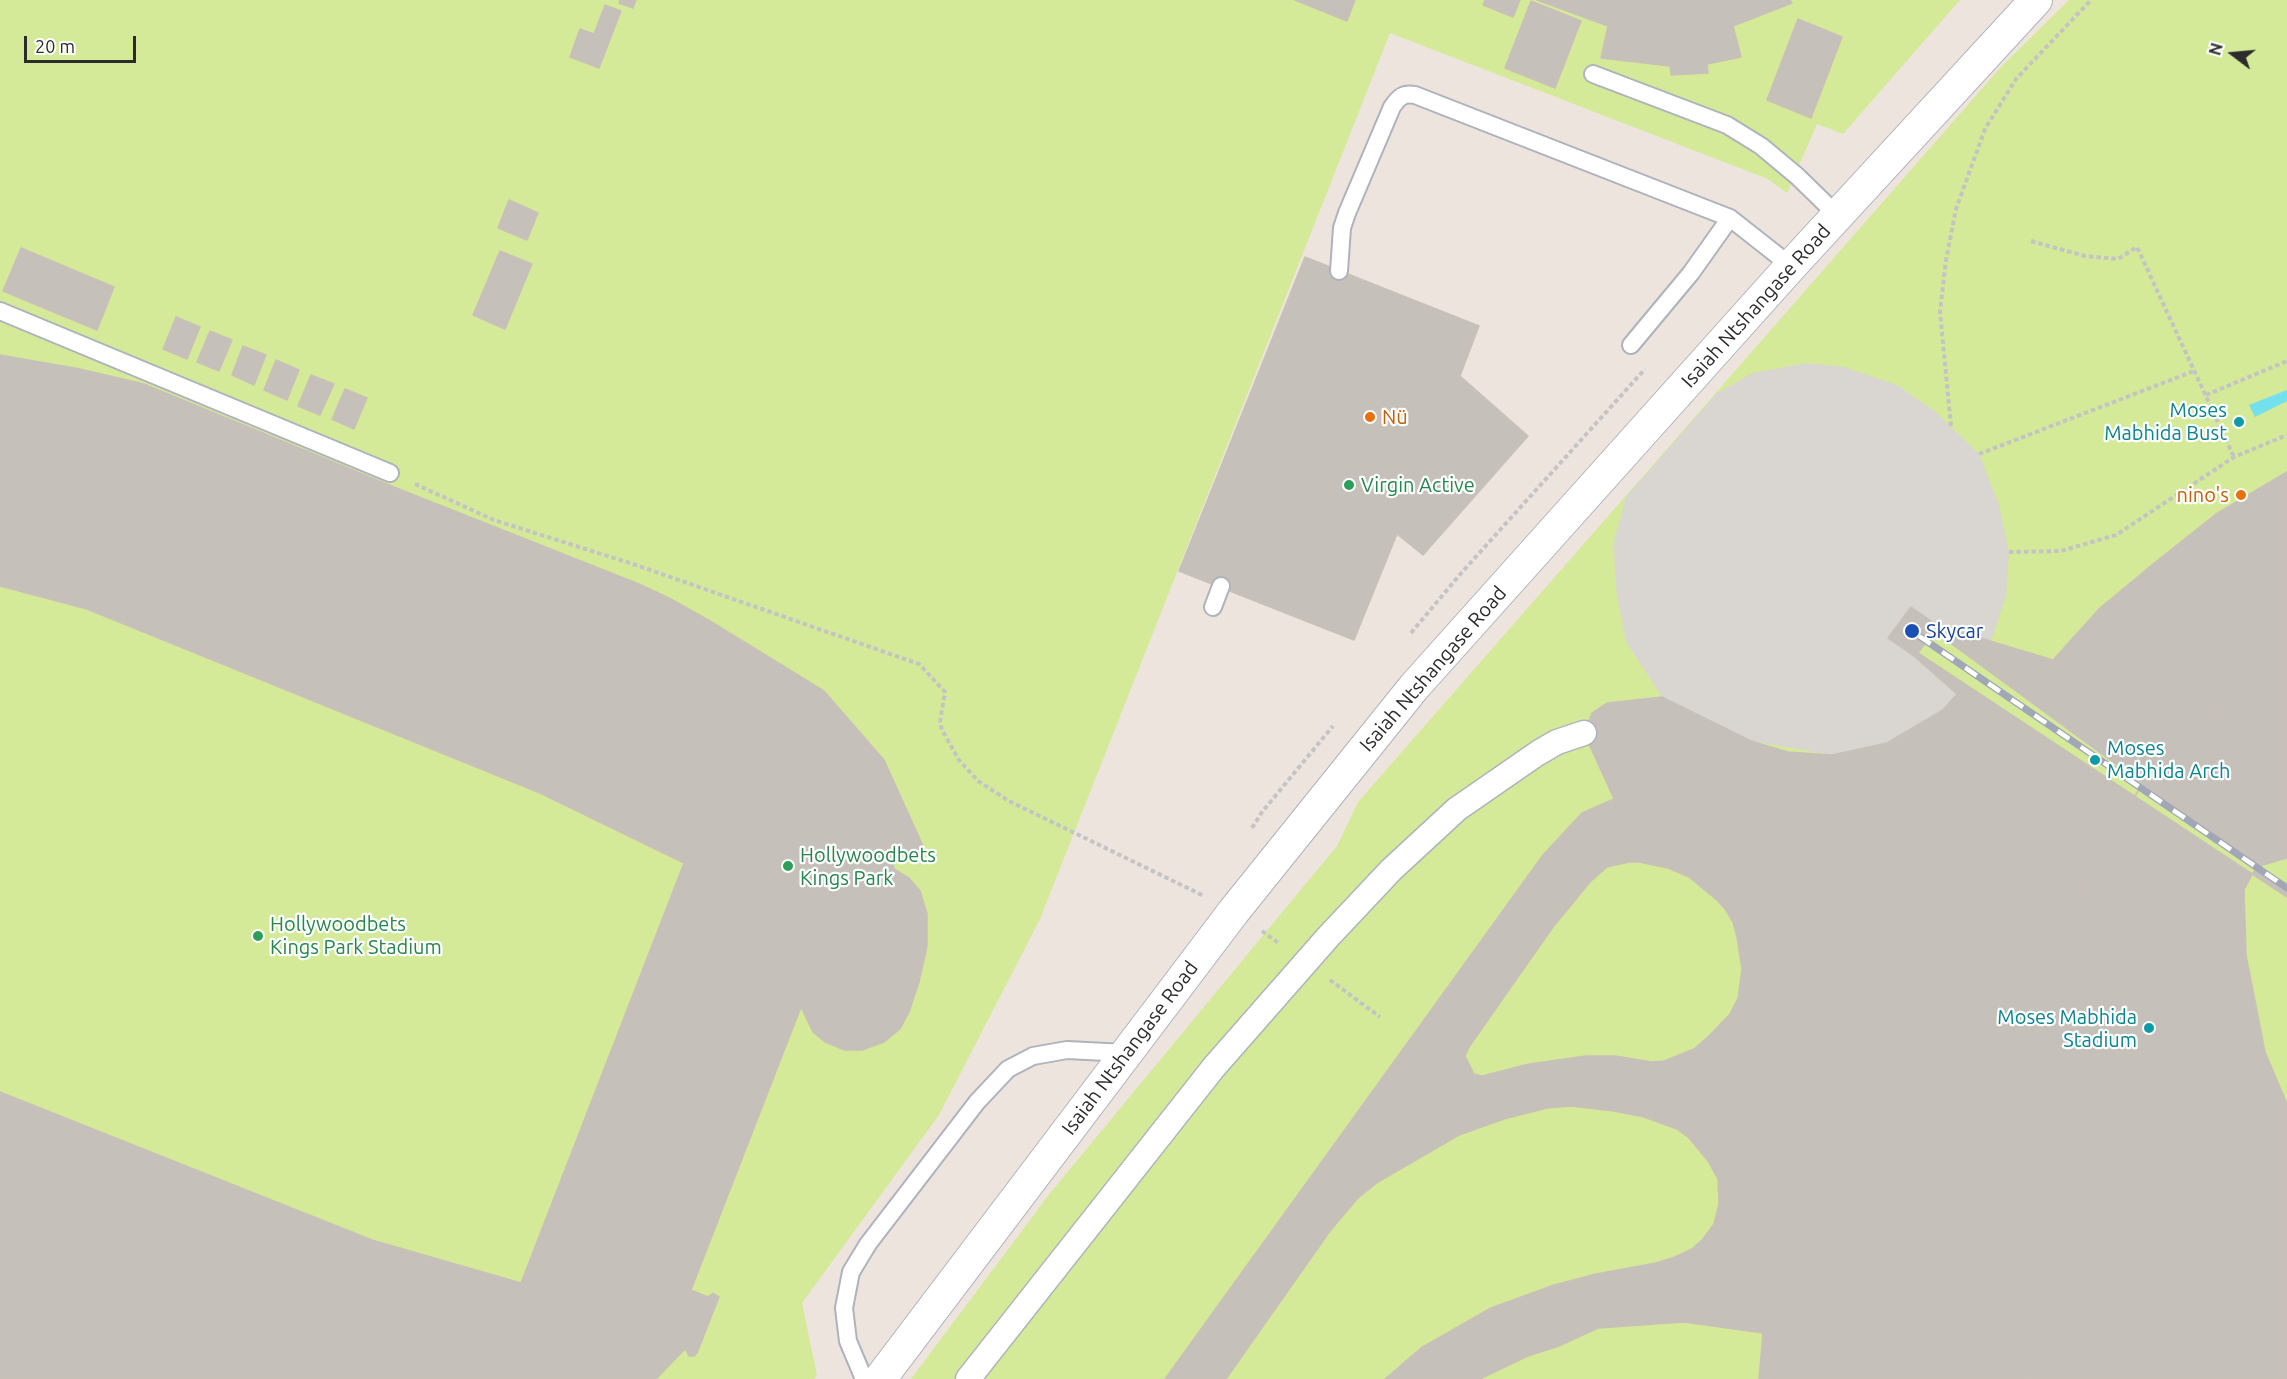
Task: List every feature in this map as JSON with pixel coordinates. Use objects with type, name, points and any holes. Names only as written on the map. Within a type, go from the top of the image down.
[{"type":"street","name":"Isaiah Ntshangase Road","points":[[880,1379],[1234,911],[1414,687],[1837,215],[2036,0]]},
{"type":"street","points":[[968,1379],[1214,1067],[1391,870],[1457,808],[1538,753],[1557,742],[1584,733]]},
{"type":"lane","points":[[1593,74],[1726,125],[1744,135],[1797,176],[1837,215]]},
{"type":"lane","points":[[1338,271],[1347,213],[1392,107],[1398,98],[1406,93],[1730,218],[1791,266]]},
{"type":"lane","points":[[1630,345],[1691,273],[1730,218]]},
{"type":"lane","points":[[0,311],[390,473]]},
{"type":"lane","points":[[1213,607],[1221,586]]},
{"type":"lane","points":[[864,1379],[848,1341],[844,1308],[851,1272],[868,1244],[977,1102],[1008,1069],[1033,1056],[1066,1050],[1126,1053]]},
{"type":"path","points":[[1950,426],[1940,312],[1946,260],[1956,209],[1985,129],[2016,79],[2091,0]]},
{"type":"path","points":[[2031,242],[2085,256],[2118,260],[2137,247],[2234,457]]},
{"type":"path","points":[[2206,395],[2287,361]]},
{"type":"path","points":[[1979,454],[2194,370]]},
{"type":"path","points":[[2009,552],[2061,551],[2116,535],[2234,457],[2287,435]]},
{"type":"path","points":[[390,473],[494,520],[636,565],[919,664],[945,692],[940,722],[942,730],[959,760],[978,781],[1009,801],[1234,911],[1380,1017]]},
{"type":"green space","points":[[0,0],[1960,0],[1843,134],[1817,124],[1787,193],[1768,179],[1390,33],[1040,919],[939,1115],[802,1303],[817,1375],[814,1379],[0,1379]]},
{"type":"green space","points":[[2069,0],[2287,0],[2287,1379],[911,1379],[1051,1192],[1337,846],[1358,802],[2000,68]]},
{"type":"shaded area","points":[[1806,363],[1844,367],[1897,385],[1936,412],[1979,454],[1999,505],[2009,552],[2006,596],[1991,641],[1937,625],[1911,607],[1889,638],[1915,657],[1957,694],[1943,710],[1887,743],[1832,755],[1751,741],[1662,697],[1626,642],[1617,596],[1613,545],[1626,497],[1717,393],[1753,373]]},
{"type":"water","points":[[2287,390],[2287,401],[2255,417],[2249,405]]},
{"type":"building","points":[[620,0],[636,0],[633,8],[619,3]]},
{"type":"building","points":[[1295,0],[1355,0],[1347,21]]},
{"type":"building","points":[[1485,0],[1520,0],[1513,17],[1483,5]]},
{"type":"building","points":[[1537,0],[1790,0],[1792,3],[1733,26],[1741,57],[1707,64],[1708,73],[1671,75],[1670,66],[1601,58],[1608,26]]},
{"type":"building","points":[[1531,1],[1581,21],[1555,88],[1505,68]]},
{"type":"building","points":[[605,5],[621,11],[599,68],[570,57],[580,29],[594,34]]},
{"type":"building","points":[[1798,19],[1842,37],[1811,118],[1767,100]]},
{"type":"building","points":[[509,200],[538,213],[527,240],[498,228]]},
{"type":"building","points":[[21,248],[114,287],[97,330],[3,291]]},
{"type":"building","points":[[500,251],[532,264],[505,329],[473,315]]},
{"type":"building","name":"Virgin Active","points":[[1305,257],[1479,326],[1460,376],[1528,436],[1423,555],[1397,534],[1354,640],[1179,571]]},
{"type":"building","points":[[176,317],[200,327],[187,359],[163,349]]},
{"type":"building","points":[[210,331],[232,340],[219,371],[197,362]]},
{"type":"building","points":[[243,346],[266,355],[254,385],[232,375]]},
{"type":"building","name":"Hollywoodbets Kings Park","points":[[0,355],[80,369],[144,384],[394,487],[639,584],[710,621],[824,691],[884,760],[924,848],[892,856],[894,869],[909,878],[920,891],[927,914],[927,946],[919,982],[909,1012],[900,1029],[884,1042],[862,1050],[845,1050],[825,1042],[813,1032],[801,1007],[691,1290],[708,1297],[713,1293],[719,1297],[694,1356],[689,1356],[685,1349],[656,1379],[0,1379],[0,1092],[372,1240],[521,1283],[684,863],[540,793],[87,609],[0,586]]},
{"type":"building","points":[[276,360],[299,370],[287,400],[264,390]]},
{"type":"building","points":[[311,375],[334,384],[320,415],[298,406]]},
{"type":"building","points":[[345,389],[367,398],[354,429],[332,419]]},
{"type":"building","points":[[2287,472],[2287,655],[2196,727],[2138,791],[2083,886],[2042,1004],[2015,1151],[2012,1273],[2027,1379],[1759,1379],[1763,1333],[1684,1322],[1598,1328],[1559,1346],[1528,1356],[1480,1379],[1385,1379],[1421,1348],[1491,1308],[1554,1285],[1675,1257],[1692,1249],[1714,1224],[1719,1204],[1718,1179],[1708,1161],[1689,1138],[1677,1129],[1644,1117],[1571,1106],[1547,1108],[1504,1119],[1459,1135],[1378,1182],[1358,1198],[1330,1231],[1226,1379],[1165,1379],[1543,855],[1582,813],[1614,799],[1584,733],[1592,713],[1607,703],[1662,697],[1751,741],[1788,752],[1832,755],[1887,743],[1943,710],[1957,694],[1915,657],[1888,638],[1911,607],[1937,625],[2053,660],[2100,608],[2216,514]],"holes":[[[1639,862],[1668,868],[1689,877],[1718,901],[1733,922],[1742,969],[1738,998],[1730,1014],[1694,1049],[1664,1061],[1652,1062],[1615,1056],[1586,1056],[1529,1064],[1482,1076],[1474,1074],[1465,1056],[1469,1047],[1553,927],[1591,881],[1607,867]]]},
{"type":"building","name":"Moses Mabhida Arch","points":[[1934,631],[2256,867],[2287,887],[2287,897],[1918,653]]},
{"type":"building","name":"Moses Mabhida Stadium","points":[[2287,655],[2287,858],[2256,867],[2244,890],[2246,955],[2265,1052],[2287,1104],[2287,1379],[2027,1379],[2012,1273],[2015,1151],[2042,1004],[2083,886],[2138,791],[2196,727]]},
{"type":"railway","points":[[1919,636],[2287,888]]},
{"type":"place","name":"Nü","points":[[1370,417]]},
{"type":"place","name":"Moses Mabhida Bust","points":[[2239,422]]},
{"type":"place","name":"Virgin Active","points":[[1349,485]]},
{"type":"place","name":"nino's","points":[[2241,495]]},
{"type":"place","name":"Skycar","points":[[1912,631]]},
{"type":"place","name":"Moses Mabhida Arch","points":[[2095,760]]},
{"type":"place","name":"Hollywoodbets Kings Park","points":[[788,866]]},
{"type":"place","name":"Hollywoodbets Kings Park Stadium","points":[[258,936]]},
{"type":"place","name":"Moses Mabhida Stadium","points":[[2149,1028]]}]
